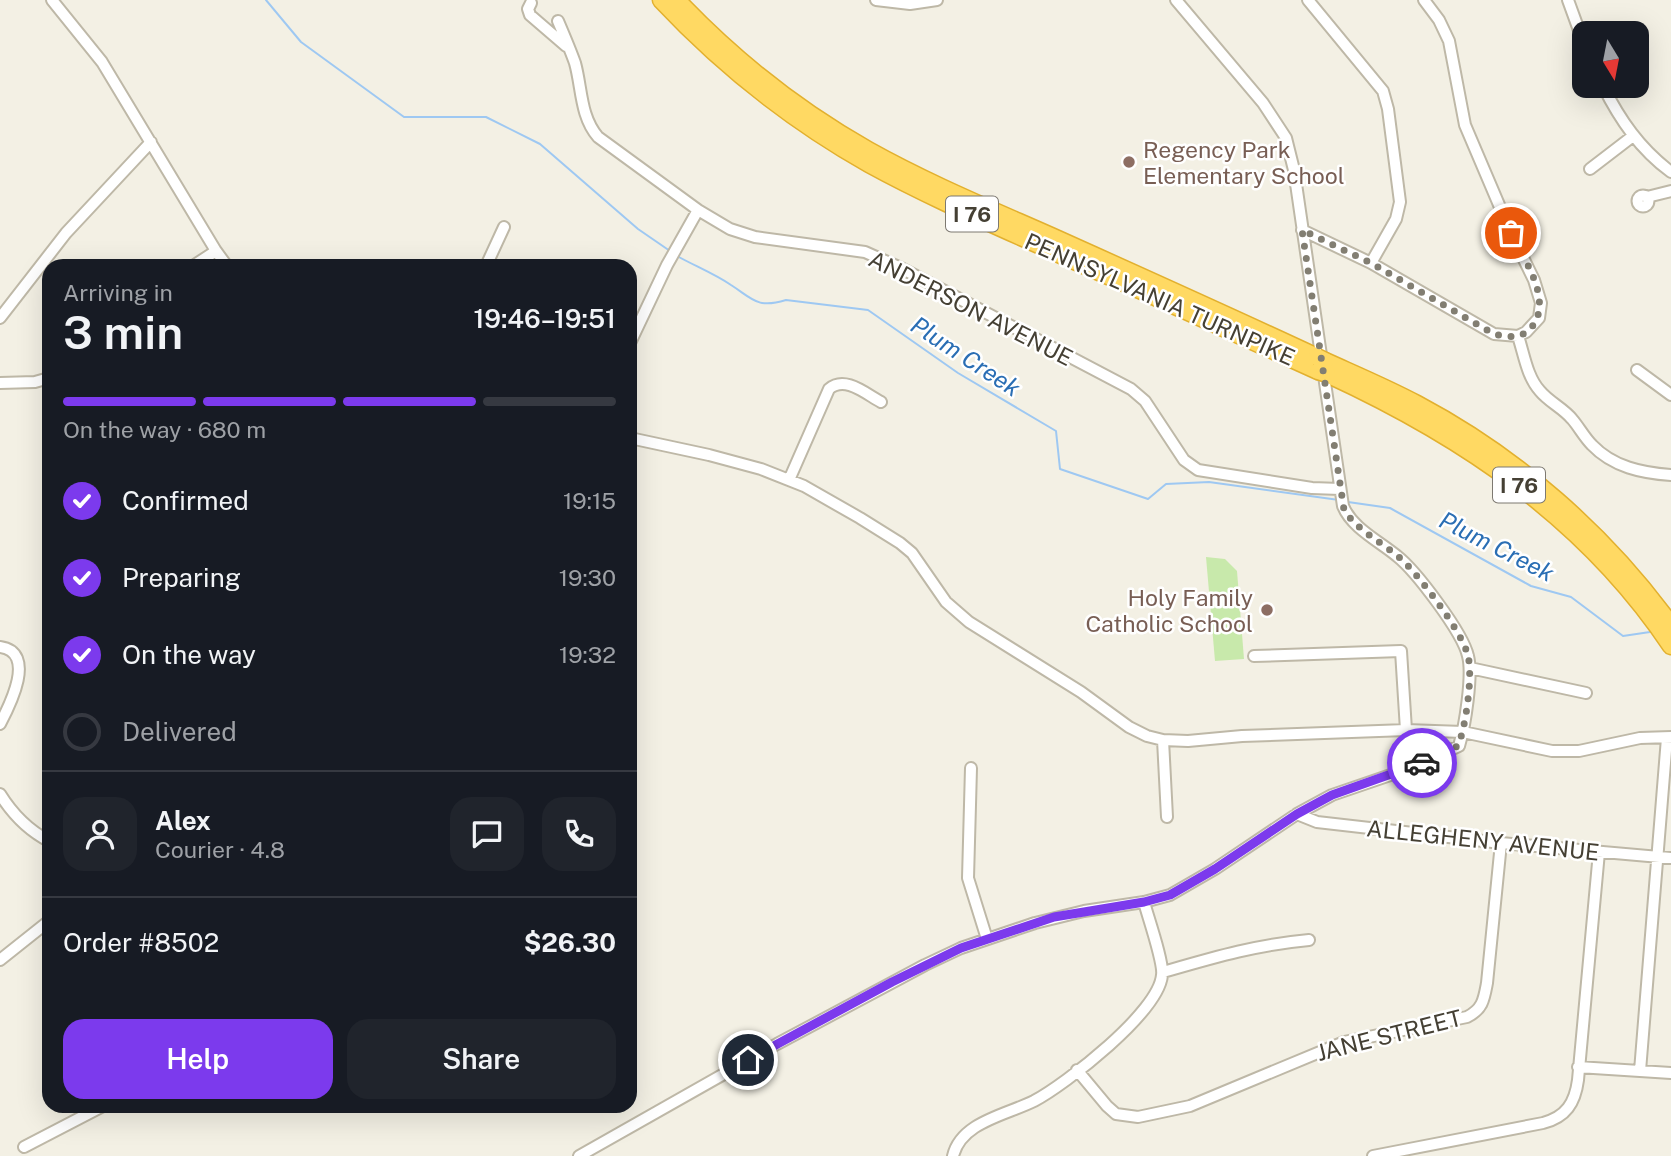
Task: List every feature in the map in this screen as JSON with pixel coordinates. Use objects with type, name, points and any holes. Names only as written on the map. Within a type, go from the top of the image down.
[{"type":"highway","name":"PENNSYLVANIA TURNPIKE","points":[[661,0],[715,55],[752,87],[870,165],[986,220],[1322,366],[1418,404],[1467,433],[1520,470],[1589,530],[1629,573],[1671,625]]},
{"type":"highway","name":"PENNSYLVANIA TURNPIKE","points":[[677,0],[756,75],[815,117],[867,149],[1322,366],[1437,429],[1528,492],[1574,531],[1631,592],[1671,646]]},
{"type":"street","points":[[51,0],[102,62],[222,259]]},
{"type":"street","points":[[876,0],[910,4],[937,0]]},
{"type":"street","points":[[579,1156],[776,1044],[925,965],[987,939],[1054,917],[1144,902],[1184,888],[1297,814],[1345,790],[1411,768],[1458,746],[1464,732],[1471,668],[1463,642],[1401,559],[1352,521],[1341,498],[1294,170],[1286,138],[1263,103],[1176,0]]},
{"type":"street","points":[[1308,0],[1371,75],[1386,98],[1400,202],[1396,219],[1371,263]]},
{"type":"street","points":[[1302,230],[1371,263],[1494,334],[1518,336],[1526,332],[1539,318],[1541,303],[1534,280],[1465,125],[1448,41],[1439,20],[1424,0]]},
{"type":"street","points":[[1568,0],[1576,21]]},
{"type":"street","points":[[531,4],[528,9],[530,15],[569,48]]},
{"type":"street","name":"ANDERSON AVENUE","points":[[558,21],[576,69],[586,119],[591,128],[598,137],[698,210],[730,229],[754,237],[865,252],[901,268],[1131,389],[1145,401],[1184,460],[1198,470],[1341,498]]},
{"type":"street","points":[[1610,98],[1633,136],[1671,172]]},
{"type":"street","points":[[1590,169],[1633,136]]},
{"type":"street","points":[[46,259],[66,233],[151,142]]},
{"type":"street","points":[[1647,197],[1671,191]]},
{"type":"street","points":[[637,328],[667,265],[698,210]]},
{"type":"street","points":[[489,259],[504,227]]},
{"type":"street","points":[[204,259],[216,251]]},
{"type":"street","points":[[0,318],[42,264]]},
{"type":"street","points":[[1518,336],[1531,379],[1551,402],[1572,419],[1592,445],[1616,463],[1633,470],[1671,475]]},
{"type":"street","points":[[1637,370],[1671,395]]},
{"type":"street","points":[[0,383],[42,380]]},
{"type":"street","points":[[789,480],[833,385],[845,383],[881,402]]},
{"type":"street","points":[[637,440],[761,469],[804,486],[900,543],[912,553],[946,602],[969,622],[1081,692],[1129,727],[1147,736],[1188,741],[1242,736],[1406,730],[1464,732],[1552,751],[1587,750],[1640,738],[1669,737],[1666,809],[1658,856],[1640,1070]]},
{"type":"street","points":[[0,647],[10,650],[18,660],[19,673],[13,697],[0,724]]},
{"type":"street","points":[[1254,656],[1401,651],[1406,730]]},
{"type":"street","points":[[1471,668],[1586,693]]},
{"type":"street","points":[[1163,740],[1167,817]]},
{"type":"street","points":[[971,768],[968,878],[987,939]]},
{"type":"street","points":[[0,794],[20,821],[42,837]]},
{"type":"street","name":"ALLEGHENY AVENUE","points":[[1297,814],[1317,822],[1501,843],[1671,858]]},
{"type":"street","name":"JANE STREET","points":[[1077,1070],[1116,1114],[1138,1117],[1189,1106],[1344,1042],[1467,1017],[1475,1013],[1483,1001],[1487,983],[1501,843]]},
{"type":"street","points":[[1373,1156],[1549,1122],[1567,1111],[1576,1095],[1599,852]]},
{"type":"street","points":[[953,1156],[961,1137],[1035,1100],[1117,1039],[1144,1010],[1160,986],[1163,972],[1144,902]]},
{"type":"street","points":[[0,960],[42,927]]},
{"type":"street","points":[[1163,972],[1243,949],[1310,940]]},
{"type":"street","points":[[1578,1067],[1671,1073]]},
{"type":"street","points":[[24,1147],[90,1113]]},
{"type":"green space","points":[[1206,557],[1225,559],[1237,571],[1244,659],[1215,661]]},
{"type":"waterway","name":"Plum Creek","points":[[266,0],[301,42],[404,117],[486,117],[540,144],[638,229],[670,251]]},
{"type":"waterway","name":"Plum Creek","points":[[677,256],[762,303],[786,300],[868,310],[958,373],[1056,431],[1060,469],[1148,499],[1166,484],[1209,482],[1339,500]]},
{"type":"waterway","name":"Plum Creek","points":[[1348,502],[1390,508],[1531,586],[1571,597],[1623,636],[1650,632]]},
{"type":"way so far","points":[[1422,763],[1458,746],[1464,732],[1471,668],[1458,633],[1408,566],[1352,521],[1344,510],[1302,230],[1371,263],[1494,334],[1506,337],[1526,332],[1539,318],[1541,303],[1534,280],[1511,233]]},
{"type":"place","name":"Regency Park Elementary School","points":[[1129,162]]},
{"type":"place","name":"Holy Family Catholic School","points":[[1267,610]]},
{"type":"route","points":[[748,1060],[961,948],[1054,917],[1170,895],[1215,869],[1297,814],[1332,795],[1422,763]]}]
